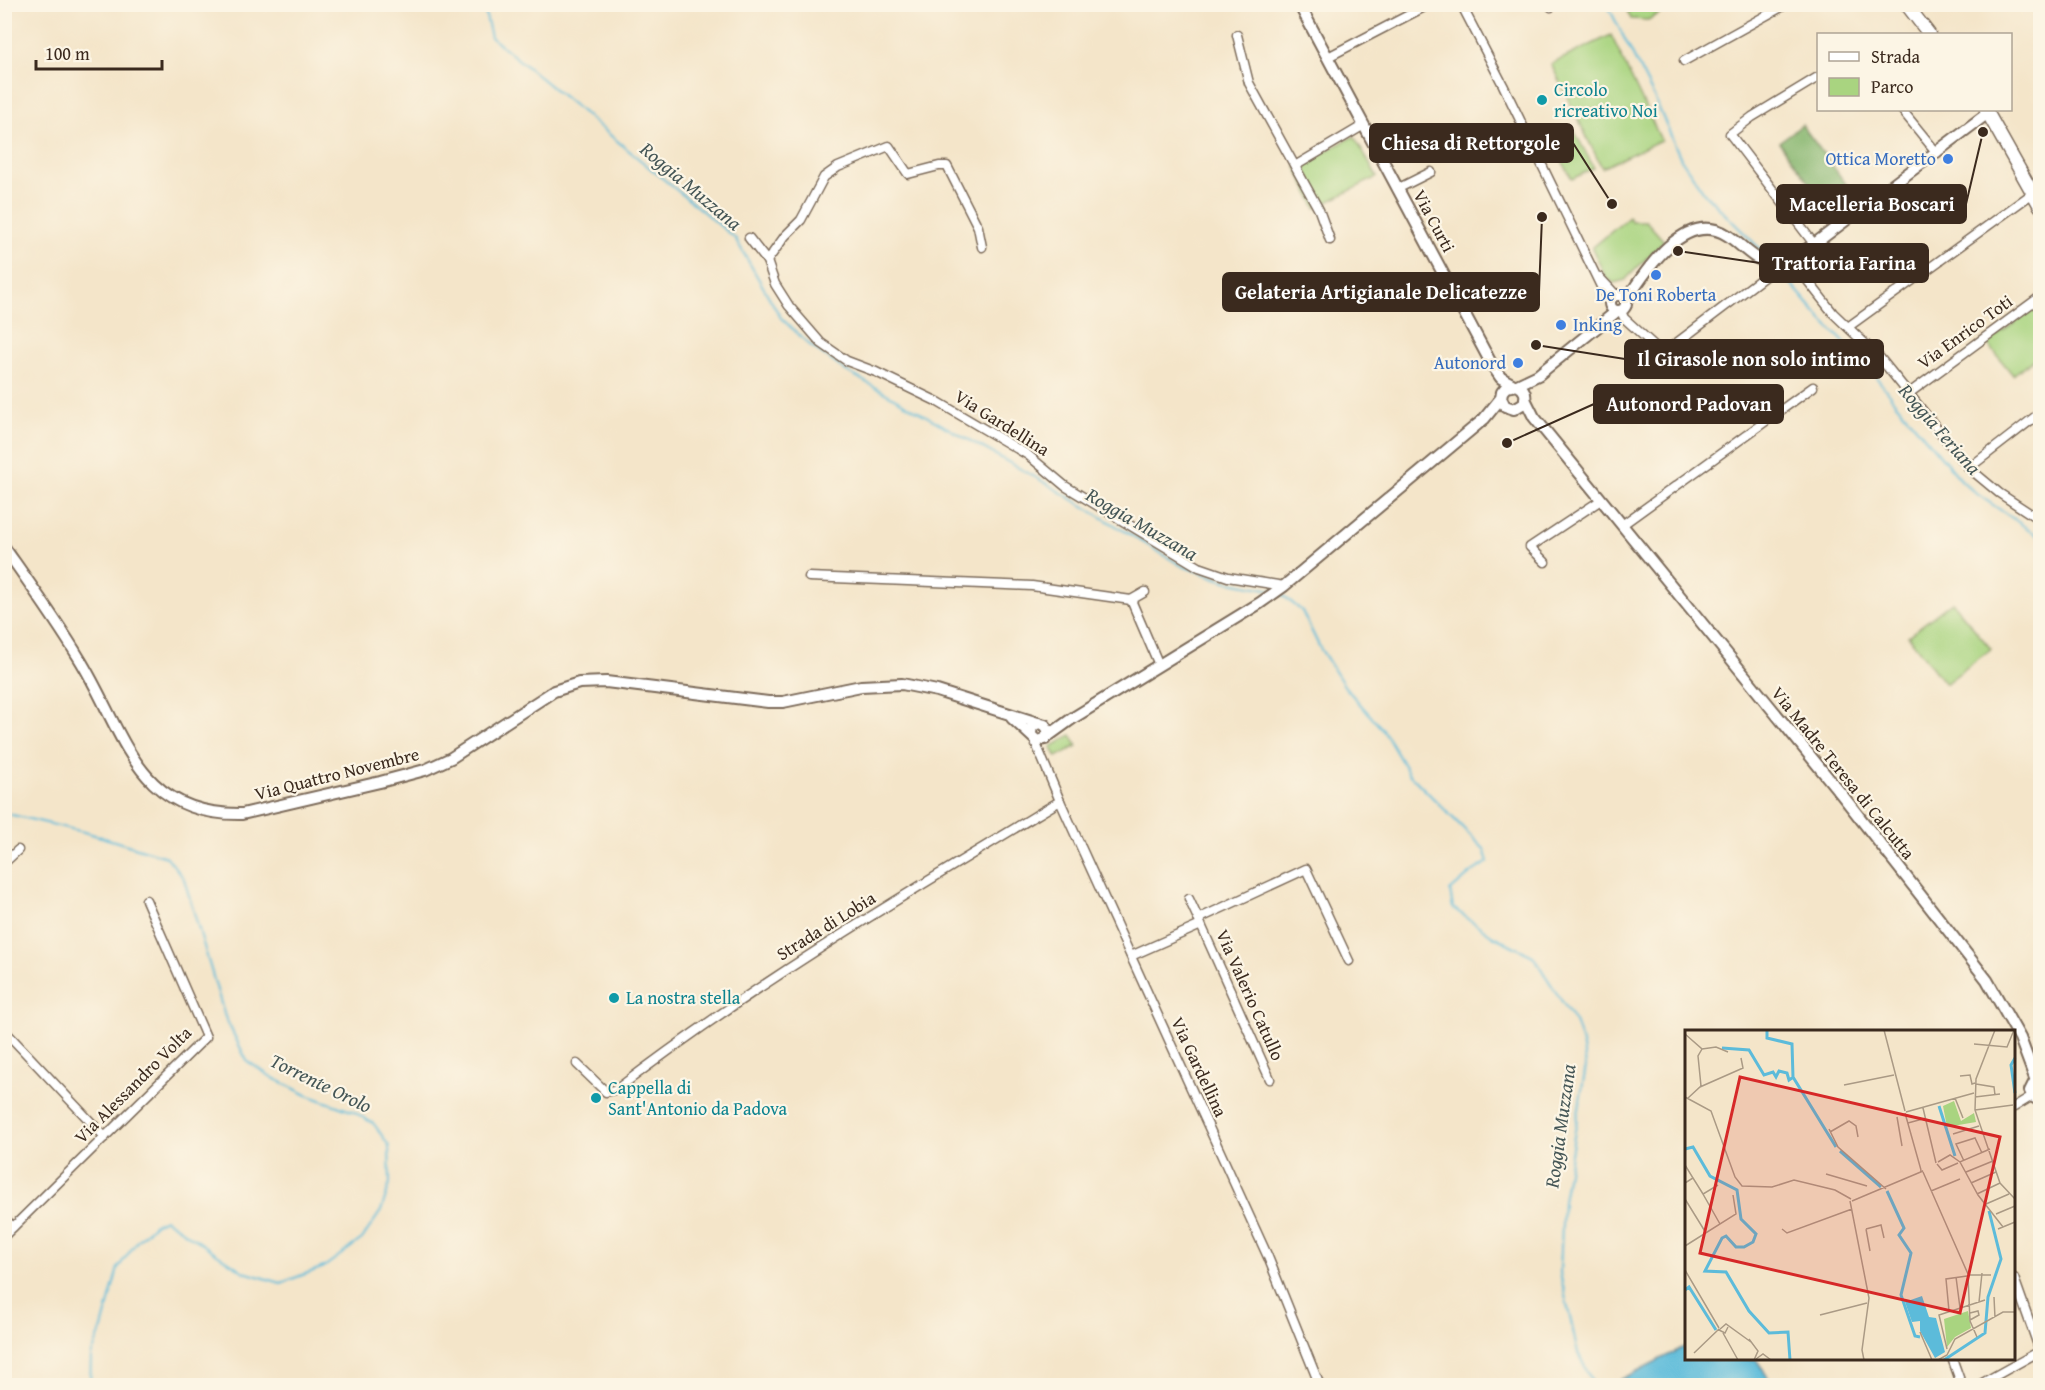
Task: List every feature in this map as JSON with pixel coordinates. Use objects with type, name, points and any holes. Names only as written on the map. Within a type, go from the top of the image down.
[{"type":"main road","points":[[1906,4],[1928,33]]},
{"type":"main road","points":[[1987,111],[2040,206]]},
{"type":"street","name":"Via Curti","points":[[1299,4],[1492,365],[1501,378],[1514,385]]},
{"type":"street","points":[[1328,57],[1430,4]]},
{"type":"street","points":[[1461,4],[1593,270],[1617,303],[1624,318],[1658,349],[1670,348],[1765,276],[1770,271],[1772,263]]},
{"type":"street","points":[[1684,61],[1788,4]]},
{"type":"street","points":[[1237,35],[1249,83],[1319,210],[1330,240]]},
{"type":"street","points":[[1814,244],[1730,134],[1752,117],[1817,78]]},
{"type":"street","points":[[1903,111],[1936,153]]},
{"type":"street","points":[[1039,737],[1160,665],[1280,589],[1484,419],[1501,398],[1503,389],[1538,375],[1598,326],[1671,245],[1684,234],[1698,228],[1714,228],[1764,261],[1772,263],[1787,259],[1814,244],[1936,153],[1987,111]]},
{"type":"street","points":[[1295,166],[1364,125]]},
{"type":"street","points":[[767,261],[785,236],[801,220],[824,177],[838,166],[889,146],[908,174],[947,166],[978,227],[982,247]]},
{"type":"street","points":[[1397,189],[1431,172]]},
{"type":"street","points":[[1848,327],[2033,194]]},
{"type":"street","name":"Via Gardellina","points":[[749,238],[767,261],[775,284],[789,306],[821,343],[847,361],[876,372],[938,402],[1028,455],[1065,486],[1199,567],[1228,577],[1280,589]]},
{"type":"street","points":[[1787,259],[1833,313],[1880,358],[1969,468],[1999,493],[2040,520]]},
{"type":"street","name":"Via Enrico Toti","points":[[1908,394],[2040,297]]},
{"type":"street","points":[[1484,419],[1521,406],[1538,375]]},
{"type":"street","points":[[1514,385],[1524,391],[1525,398]]},
{"type":"street","points":[[1622,525],[1814,387]]},
{"type":"street","points":[[1501,398],[1505,406],[1513,409]]},
{"type":"street","name":"Via Madre Teresa di Calcutta","points":[[1525,398],[1534,417],[1842,795],[1987,980],[2020,1038],[2038,1081]]},
{"type":"street","name":"Via Madre Teresa di Calcutta","points":[[1513,409],[1534,417]]},
{"type":"street","points":[[1969,468],[2040,414]]},
{"type":"street","points":[[1545,562],[1530,547],[1601,500]]},
{"type":"street","name":"Via Quattro Novembre","points":[[4,547],[80,659],[123,741],[144,774],[171,798],[201,810],[220,814],[242,814],[425,770],[451,758],[554,691],[579,683],[606,682],[768,702],[783,702],[861,686],[902,684],[937,691],[1039,723]]},
{"type":"street","points":[[808,577],[1032,586],[1131,600],[1145,592]]},
{"type":"street","points":[[1131,600],[1160,665]]},
{"type":"street","name":"Via Quattro Novembre","points":[[1002,711],[1039,737]]},
{"type":"street","points":[[1039,737],[1032,726],[1073,718]]},
{"type":"street","points":[[1039,723],[1047,727],[1039,737]]},
{"type":"street","name":"Via Gardellina","points":[[1039,737],[1043,764],[1268,1257],[1320,1386]]},
{"type":"street","name":"Strada di Lobia","points":[[577,1064],[606,1092],[617,1089],[722,1014],[818,950],[1060,801]]},
{"type":"street","points":[[4,863],[18,850]]},
{"type":"street","name":"Via Valerio Catullo","points":[[1131,956],[1306,869],[1349,961]]},
{"type":"street","name":"Via Valerio Catullo","points":[[1189,899],[1270,1079]]},
{"type":"street","name":"Via Alessandro Volta","points":[[4,1236],[206,1037],[146,900]]},
{"type":"street","points":[[4,1030],[105,1137]]},
{"type":"street","points":[[2015,1106],[2036,1098],[2031,1088],[2038,1081]]},
{"type":"street","points":[[4,1218],[13,1227]]},
{"type":"street","points":[[1977,1386],[2040,1351],[2015,1283]]},
{"type":"street","points":[[1952,1360],[1962,1386]]},
{"type":"green space","points":[[1624,5],[1675,5],[1648,20],[1631,19]]},
{"type":"green space","points":[[1611,35],[1661,140],[1602,168],[1551,64]]},
{"type":"green space","points":[[1802,125],[1858,200],[1835,217],[1779,142]]},
{"type":"green space","points":[[1572,127],[1594,168],[1572,179],[1550,138]]},
{"type":"green space","points":[[1354,136],[1377,177],[1316,208],[1296,167]]},
{"type":"green space","points":[[1629,217],[1631,221],[1646,221],[1664,241],[1625,280],[1614,283],[1606,278],[1592,248]]},
{"type":"green space","points":[[2040,305],[2040,335],[2036,338],[2040,346],[2040,354],[2013,375],[1987,343]]},
{"type":"green space","points":[[1952,602],[1991,649],[1945,684],[1908,636]]},
{"type":"green space","points":[[1071,735],[1077,746],[1057,757],[1051,747]]},
{"type":"water","points":[[1685,1347],[1685,1360],[1757,1360],[1773,1385],[1610,1385]]},
{"type":"waterway","name":"Roggia Muzzana","points":[[483,4],[491,37],[735,238],[781,318],[811,346],[846,371],[1042,481],[1182,566],[1225,581],[1272,590]]},
{"type":"waterway","name":"Roggia Feriana","points":[[1607,4],[1654,97],[1681,159],[1705,194],[1770,259]]},
{"type":"waterway","name":"Roggia Feriana","points":[[1776,266],[1823,321],[1868,366],[1894,401],[1962,481],[1974,492],[2040,537]]},
{"type":"waterway","name":"Roggia Muzzana","points":[[1280,593],[1302,611],[1320,648],[1345,687],[1383,730],[1409,774],[1484,849],[1488,862],[1450,891],[1453,908],[1493,936],[1533,956],[1575,1022],[1582,1042],[1586,1066],[1563,1201],[1560,1273],[1578,1353],[1594,1386]]},
{"type":"waterway","name":"Torrente Orolo","points":[[4,813],[88,833],[167,857],[184,879],[225,1017],[247,1061],[273,1078],[307,1095],[354,1112],[374,1124],[389,1146],[390,1183],[381,1211],[362,1239],[324,1267],[281,1283],[244,1272],[165,1219],[156,1223],[138,1240],[118,1268],[102,1328],[91,1356],[90,1386]]},
{"type":"place","name":"Circolo ricreativo Noi","points":[[1542,100]]},
{"type":"place","name":"Macelleria Boscari","points":[[1983,132]]},
{"type":"place","name":"Ottica Moretto","points":[[1948,159]]},
{"type":"place","name":"Chiesa di Rettorgole","points":[[1612,204]]},
{"type":"place","name":"Gelateria Artigianale Delicatezze","points":[[1542,217]]},
{"type":"place","name":"Trattoria Farina","points":[[1678,251]]},
{"type":"place","name":"De Toni Roberta","points":[[1656,275]]},
{"type":"place","name":"Inking","points":[[1561,325]]},
{"type":"place","name":"Il Girasole non solo intimo","points":[[1536,345]]},
{"type":"place","name":"Autonord","points":[[1518,363]]},
{"type":"place","name":"Autonord Padovan","points":[[1507,443]]},
{"type":"place","name":"La nostra stella","points":[[614,998]]},
{"type":"place","name":"Cappella di Sant'Antonio da Padova","points":[[596,1098]]}]
